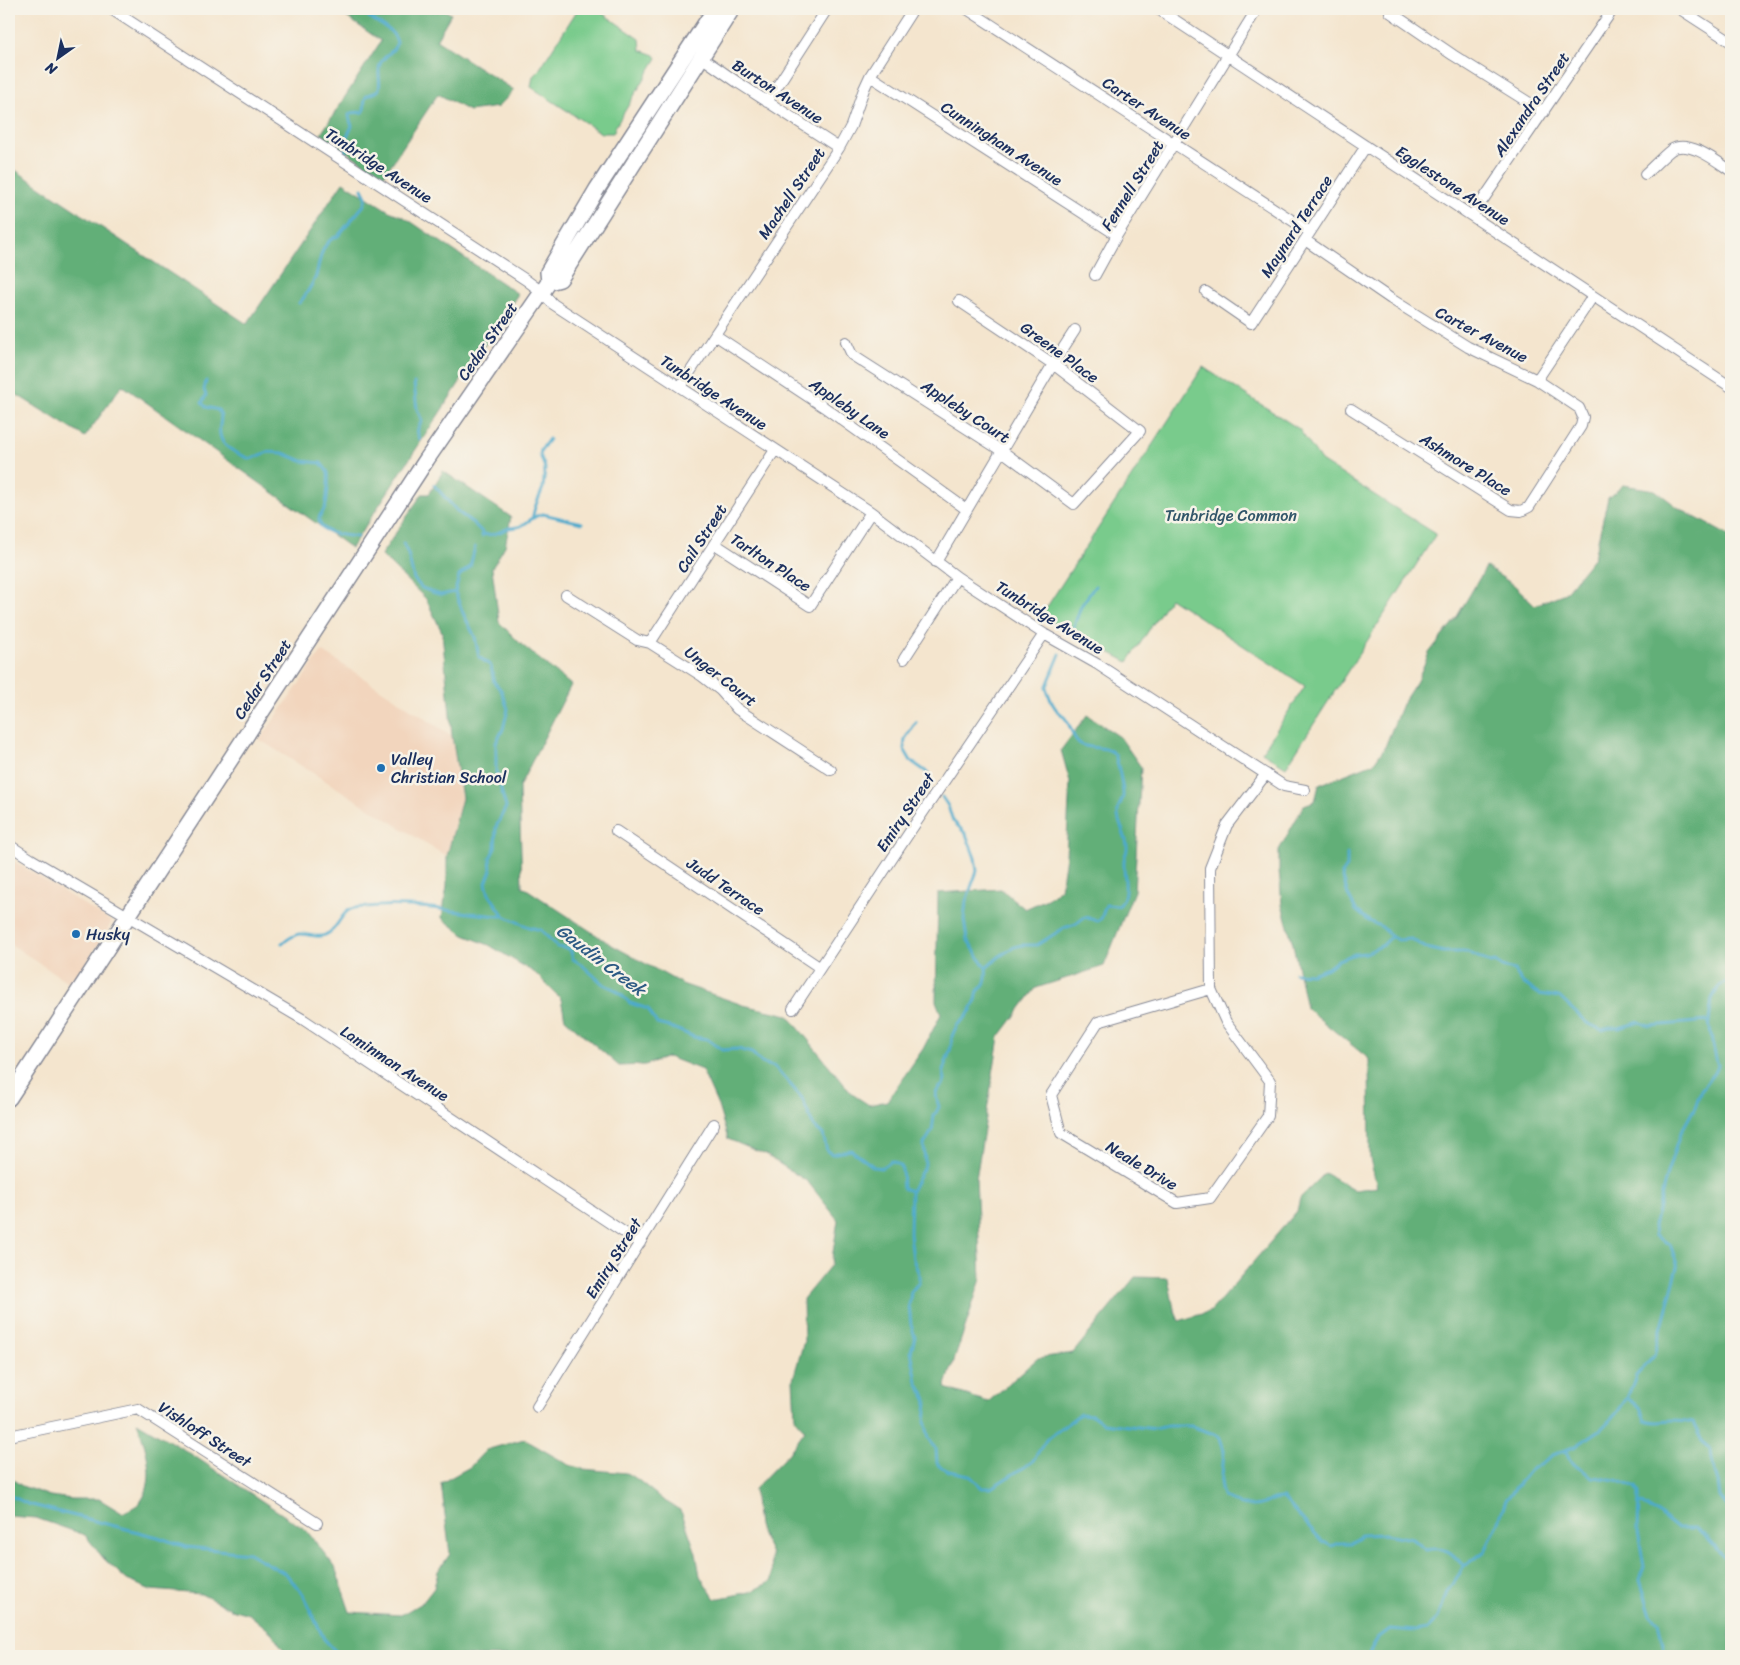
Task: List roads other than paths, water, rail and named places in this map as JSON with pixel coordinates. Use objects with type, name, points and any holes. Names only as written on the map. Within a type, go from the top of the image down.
[{"type":"main road","name":"Cedar Street","points":[[546,287],[548,272],[597,189],[716,9]]},
{"type":"main road","name":"Cedar Street","points":[[9,1098],[427,459],[546,287],[560,279],[732,9]]},
{"type":"street","name":"Tunbridge Avenue","points":[[111,9],[526,280],[546,287],[553,304],[871,512],[957,577],[1044,634],[1097,664],[1284,786],[1305,790]]},
{"type":"street","points":[[767,102],[827,9]]},
{"type":"street","name":"Machell Street","points":[[680,387],[839,148],[851,126],[870,76],[913,9]]},
{"type":"street","name":"Carter Avenue","points":[[967,9],[1175,144],[1307,236],[1391,299],[1468,347],[1537,380],[1593,296]]},
{"type":"street","name":"Egglestone Avenue","points":[[1158,9],[1731,387]]},
{"type":"street","name":"Fennell Street","points":[[1095,275],[1117,235],[1258,9]]},
{"type":"street","name":"Alexandra Street","points":[[1472,216],[1613,9]]},
{"type":"street","points":[[1680,9],[1731,42]]},
{"type":"street","points":[[1391,11],[1453,55],[1544,112]]},
{"type":"street","name":"Burton Avenue","points":[[701,57],[839,148]]},
{"type":"street","name":"Cunningham Avenue","points":[[870,76],[1117,235]]},
{"type":"street","name":"Maynard Terrace","points":[[1206,292],[1251,323],[1366,146]]},
{"type":"street","points":[[1645,174],[1673,148],[1686,147],[1702,152],[1731,171]]},
{"type":"street","name":"Greene Place","points":[[959,301],[1053,364],[1140,432],[1074,504]]},
{"type":"street","points":[[936,562],[966,509],[1075,330]]},
{"type":"street","name":"Appleby Lane","points":[[715,335],[824,407],[966,509]]},
{"type":"street","name":"Appleby Court","points":[[846,342],[852,355],[1002,451],[1074,504]]},
{"type":"street","name":"Ashmore Place","points":[[1351,409],[1511,510],[1521,511],[1528,507],[1581,426],[1583,416],[1579,408],[1537,380]]},
{"type":"street","name":"Cail Street","points":[[650,643],[775,450]]},
{"type":"street","name":"Tarlton Place","points":[[715,544],[810,606],[871,512]]},
{"type":"street","points":[[904,659],[957,577]]},
{"type":"street","name":"Unger Court","points":[[566,595],[637,640],[650,643],[702,676],[720,690],[737,709],[831,770]]},
{"type":"street","name":"Emiry Street","points":[[793,1008],[1044,634]]},
{"type":"street","name":"Neale Drive","points":[[1211,990],[1098,1022],[1051,1095],[1061,1133],[1177,1203],[1210,1198],[1268,1116],[1270,1081],[1226,1022],[1211,990],[1210,868],[1227,825],[1266,774]]},
{"type":"street","name":"Judd Terrace","points":[[616,831],[819,967]]},
{"type":"street","name":"Laminman Avenue","points":[[9,845],[304,1020],[640,1243]]},
{"type":"street","name":"Emiry Street","points":[[537,1407],[714,1124]]},
{"type":"street","name":"Vishloff Street","points":[[9,1436],[138,1409],[316,1523]]},
{"type":"waterway","name":"Gaudin Creek","points":[[345,154],[346,139],[352,126],[349,114],[363,112],[366,97],[378,91],[380,64],[397,42],[390,31],[370,18],[362,9]]},
{"type":"waterway","name":"Gaudin Creek","points":[[299,303],[316,276],[320,258],[328,242],[338,236],[364,205],[366,197],[362,189]]},
{"type":"waterway","points":[[206,381],[204,390],[206,395],[202,403],[206,407],[218,410],[221,417],[221,438],[224,443],[232,451],[250,459],[268,452],[283,453],[302,461],[321,463],[328,473],[328,480],[326,505],[319,518],[320,524],[328,531],[357,537]]},
{"type":"waterway","points":[[414,383],[417,409],[422,421],[418,430],[420,440]]},
{"type":"waterway","points":[[532,519],[543,488],[545,468],[540,455],[541,450],[549,439]]},
{"type":"waterway","points":[[434,485],[458,512],[482,532],[482,536]]},
{"type":"waterway","points":[[482,534],[493,534],[509,528],[520,527],[534,517],[543,514],[582,523]]},
{"type":"waterway","points":[[403,543],[408,554],[414,579],[422,588],[440,595],[455,592]]},
{"type":"waterway","name":"Gaudin Creek","points":[[475,547],[470,567],[459,576],[455,592],[475,637],[479,657],[491,666],[494,682],[501,690],[508,709],[503,729],[496,743],[496,772],[506,807],[496,827],[495,848],[490,858],[491,870],[486,883],[489,894],[504,916],[541,930],[557,947],[570,949],[573,959],[603,984],[616,990],[630,1003],[648,1009],[657,1024],[673,1028],[694,1037],[707,1039],[722,1050],[738,1049],[752,1053],[762,1063],[775,1067],[802,1098],[814,1127],[823,1134],[827,1151],[832,1154],[851,1150],[874,1167],[881,1168],[891,1161],[899,1165],[902,1171],[903,1188],[911,1191],[910,1234],[913,1259],[919,1274],[919,1282],[911,1292],[909,1305],[911,1325],[915,1337],[911,1351],[917,1382],[927,1401],[925,1421],[929,1438],[936,1449],[939,1466],[949,1471],[969,1475],[982,1488],[991,1488],[1032,1462],[1046,1440],[1080,1414],[1092,1415],[1103,1423],[1156,1429],[1167,1426],[1191,1426],[1220,1438],[1224,1450],[1221,1489],[1224,1498],[1249,1506],[1283,1498],[1322,1541],[1331,1546],[1339,1543],[1351,1543],[1361,1535],[1385,1534],[1413,1539],[1426,1550],[1439,1549],[1448,1551],[1464,1567]]},
{"type":"waterway","points":[[1072,632],[1081,606],[1095,586]]},
{"type":"waterway","points":[[911,1191],[925,1165],[924,1144],[932,1131],[934,1116],[939,1107],[936,1097],[945,1079],[943,1071],[951,1047],[952,1036],[957,1025],[971,1010],[978,991],[984,984],[986,968],[1014,947],[1037,945],[1064,928],[1076,924],[1085,917],[1098,921],[1101,919],[1106,905],[1119,906],[1124,896],[1124,861],[1127,842],[1118,815],[1118,808],[1123,798],[1123,793],[1117,762],[1112,752],[1079,743],[1066,720],[1053,704],[1046,688],[1060,654]]},
{"type":"waterway","points":[[916,722],[905,739],[904,749],[911,761],[928,773]]},
{"type":"waterway","points":[[942,797],[948,806],[953,821],[966,834],[975,858],[977,871],[966,901],[964,919],[967,939],[986,968]]},
{"type":"waterway","points":[[1347,854],[1347,867],[1342,874],[1348,895],[1356,910],[1398,940],[1411,939],[1426,948],[1444,952],[1468,952],[1490,963],[1495,962],[1502,967],[1514,970],[1523,983],[1539,994],[1559,997],[1587,1023],[1602,1030],[1619,1028],[1640,1022],[1649,1026],[1709,1021]]},
{"type":"waterway","points":[[282,943],[299,934],[325,935],[333,929],[348,911],[357,907],[418,907],[503,916]]},
{"type":"waterway","points":[[1295,973],[1311,974],[1328,968],[1338,960],[1355,954],[1366,953],[1383,945],[1391,937]]},
{"type":"waterway","points":[[1368,1656],[1378,1638],[1390,1629],[1415,1631],[1427,1629],[1438,1618],[1447,1592],[1464,1567],[1485,1551],[1498,1524],[1506,1500],[1519,1483],[1530,1470],[1553,1455],[1576,1446],[1600,1430],[1616,1414],[1627,1398],[1636,1376],[1654,1355],[1678,1267],[1670,1244],[1655,1236],[1654,1226],[1667,1173],[1680,1134],[1695,1107],[1701,1090],[1715,1073],[1718,1066],[1709,1021],[1712,999],[1718,988],[1731,981]]},
{"type":"waterway","points":[[1627,1398],[1640,1407],[1645,1420],[1693,1423],[1702,1441],[1710,1448],[1720,1497],[1731,1511]]},
{"type":"waterway","points":[[1566,1451],[1570,1460],[1576,1466],[1593,1477],[1617,1480],[1636,1488],[1639,1493],[1638,1531],[1644,1567],[1640,1580],[1651,1615],[1658,1622],[1664,1656]]},
{"type":"waterway","points":[[9,1495],[28,1504],[158,1537],[186,1547],[249,1553],[286,1574],[303,1594],[324,1639],[340,1656]]},
{"type":"waterway","points":[[1640,1503],[1661,1515],[1677,1528],[1695,1528],[1707,1537],[1731,1564]]},
{"type":"place","name":"Valley Christian School","points":[[381,768]]},
{"type":"place","name":"Husky","points":[[76,934]]},
{"type":"park label","name":"Tunbridge Common","points":[[1231,515]]}]
